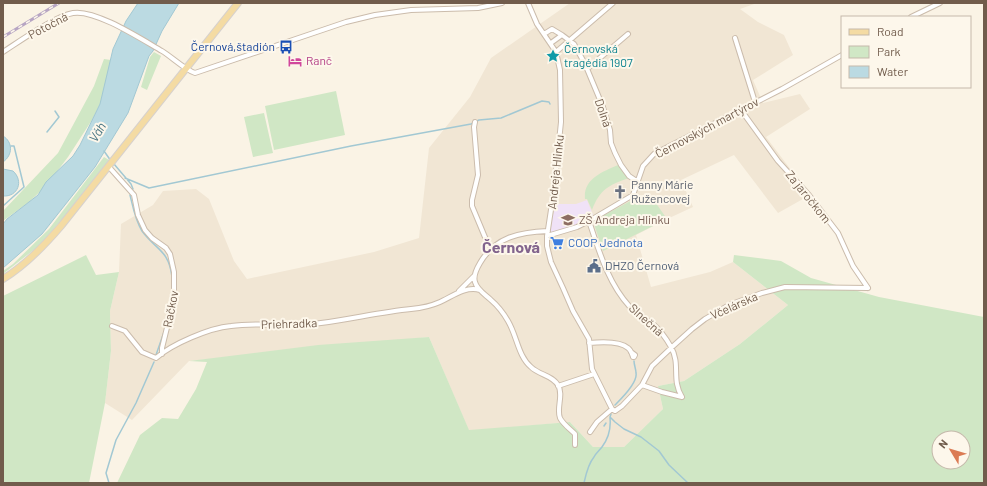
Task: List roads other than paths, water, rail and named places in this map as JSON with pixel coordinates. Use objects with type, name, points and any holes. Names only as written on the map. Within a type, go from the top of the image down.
[{"type":"main road","points":[[3,279],[23,264],[47,242],[238,3]]},
{"type":"street","points":[[186,69],[190,72],[198,73],[346,22],[375,15],[411,10],[478,8],[502,3]]},
{"type":"street","name":"Andreja Hlinku","points":[[528,3],[537,24],[556,52],[560,76],[561,122],[548,233],[548,246],[551,262],[573,311],[589,341]]},
{"type":"street","points":[[556,52],[613,3]]},
{"type":"street","points":[[913,16],[940,3]]},
{"type":"street","name":"Potočná","points":[[3,52],[62,16],[81,12],[91,14],[168,54],[186,69]]},
{"type":"street","points":[[544,34],[552,29],[570,40]]},
{"type":"street","points":[[586,69],[628,34]]},
{"type":"street","points":[[551,43],[562,35]]},
{"type":"street","points":[[735,38],[756,102]]},
{"type":"street","name":"Dolná","points":[[570,40],[574,44],[586,69],[602,107],[615,153],[629,176],[638,182]]},
{"type":"street","name":"Černovských martýrov","points":[[492,248],[504,240],[516,235],[535,231],[548,233],[577,227],[589,221],[633,194],[643,166],[654,154],[741,110],[841,56]]},
{"type":"street","name":"Za jaročkom","points":[[741,110],[778,161],[809,196],[838,234],[853,266],[868,288]]},
{"type":"street","points":[[453,295],[464,287],[474,276],[485,255],[492,248],[487,242],[472,206],[478,175],[474,127],[475,122]]},
{"type":"street","name":"Račkov","points":[[111,163],[134,195],[138,215],[145,230],[152,238],[166,248],[172,260],[175,285],[174,299],[162,348],[162,354]]},
{"type":"street","name":"Slnečná","points":[[589,221],[606,268],[618,291],[631,308],[653,324],[662,333],[671,348],[675,358],[677,389],[682,397],[642,386]]},
{"type":"street","points":[[474,276],[475,283],[480,290],[491,300],[508,320],[514,331],[524,358],[531,368],[550,378],[558,386],[560,393],[560,417],[563,423],[575,434],[575,445]]},
{"type":"street","name":"Včelárska","points":[[590,432],[596,422],[613,410],[622,406],[642,386],[652,366],[671,348],[705,319],[729,305],[762,293],[785,287],[868,288]]},
{"type":"street","name":"Priehradka","points":[[162,354],[201,334],[230,326],[322,323],[421,308],[441,302],[465,290],[473,288],[480,290]]},
{"type":"street","points":[[112,326],[125,331],[138,348],[146,354],[156,358],[162,354]]},
{"type":"street","points":[[613,410],[592,369],[589,341],[622,345],[628,348],[631,352]]},
{"type":"street","points":[[558,386],[594,374]]},
{"type":"water","name":"Váh","points":[[138,3],[179,3],[149,56],[128,113],[95,167],[42,234],[3,268],[3,224],[7,219],[38,195],[46,182],[73,156],[80,145],[100,104],[113,49],[126,21]]},
{"type":"water","points":[[3,136],[9,142],[10,152],[9,156],[3,162]]},
{"type":"water","points":[[3,169],[13,171],[19,184],[16,191],[8,196],[3,196]]},
{"type":"waterway","points":[[125,178],[149,188],[351,146],[471,124],[479,120],[501,118],[542,101],[549,102],[550,104]]},
{"type":"waterway","points":[[47,132],[59,117],[55,111]]},
{"type":"waterway","points":[[3,206],[24,187],[14,146],[11,146]]},
{"type":"waterway","points":[[104,151],[111,161]]},
{"type":"waterway","points":[[114,164],[131,184],[133,189]]},
{"type":"waterway","points":[[130,195],[134,213],[142,231],[165,256],[168,261],[172,277]]},
{"type":"waterway","points":[[172,289],[172,301]]},
{"type":"waterway","points":[[156,355],[164,332]]},
{"type":"waterway","points":[[615,405],[632,386],[636,377],[634,361]]},
{"type":"waterway","points":[[109,483],[106,473],[116,440],[136,403],[154,362]]},
{"type":"waterway","points":[[611,414],[610,417],[624,429],[641,437],[659,451],[669,465],[688,483]]},
{"type":"waterway","points":[[584,483],[590,463],[604,444],[607,437],[610,426],[610,418]]},
{"type":"railway","points":[[3,37],[59,3]]},
{"type":"place","name":"Černová,štadión","points":[[286,47]]},
{"type":"place","name":"Černovská tragédia 1907","points":[[553,56]]},
{"type":"place","name":"Ranč","points":[[295,61]]},
{"type":"place","name":"Panny Márie Ružencovej","points":[[620,192]]},
{"type":"place","name":"ZŠ Andreja Hlinku","points":[[568,220]]},
{"type":"place","name":"COOP Jednota","points":[[557,243]]},
{"type":"place","name":"DHZO Černová","points":[[594,266]]},
{"type":"district","name":"Černová","points":[[511,247]]}]
